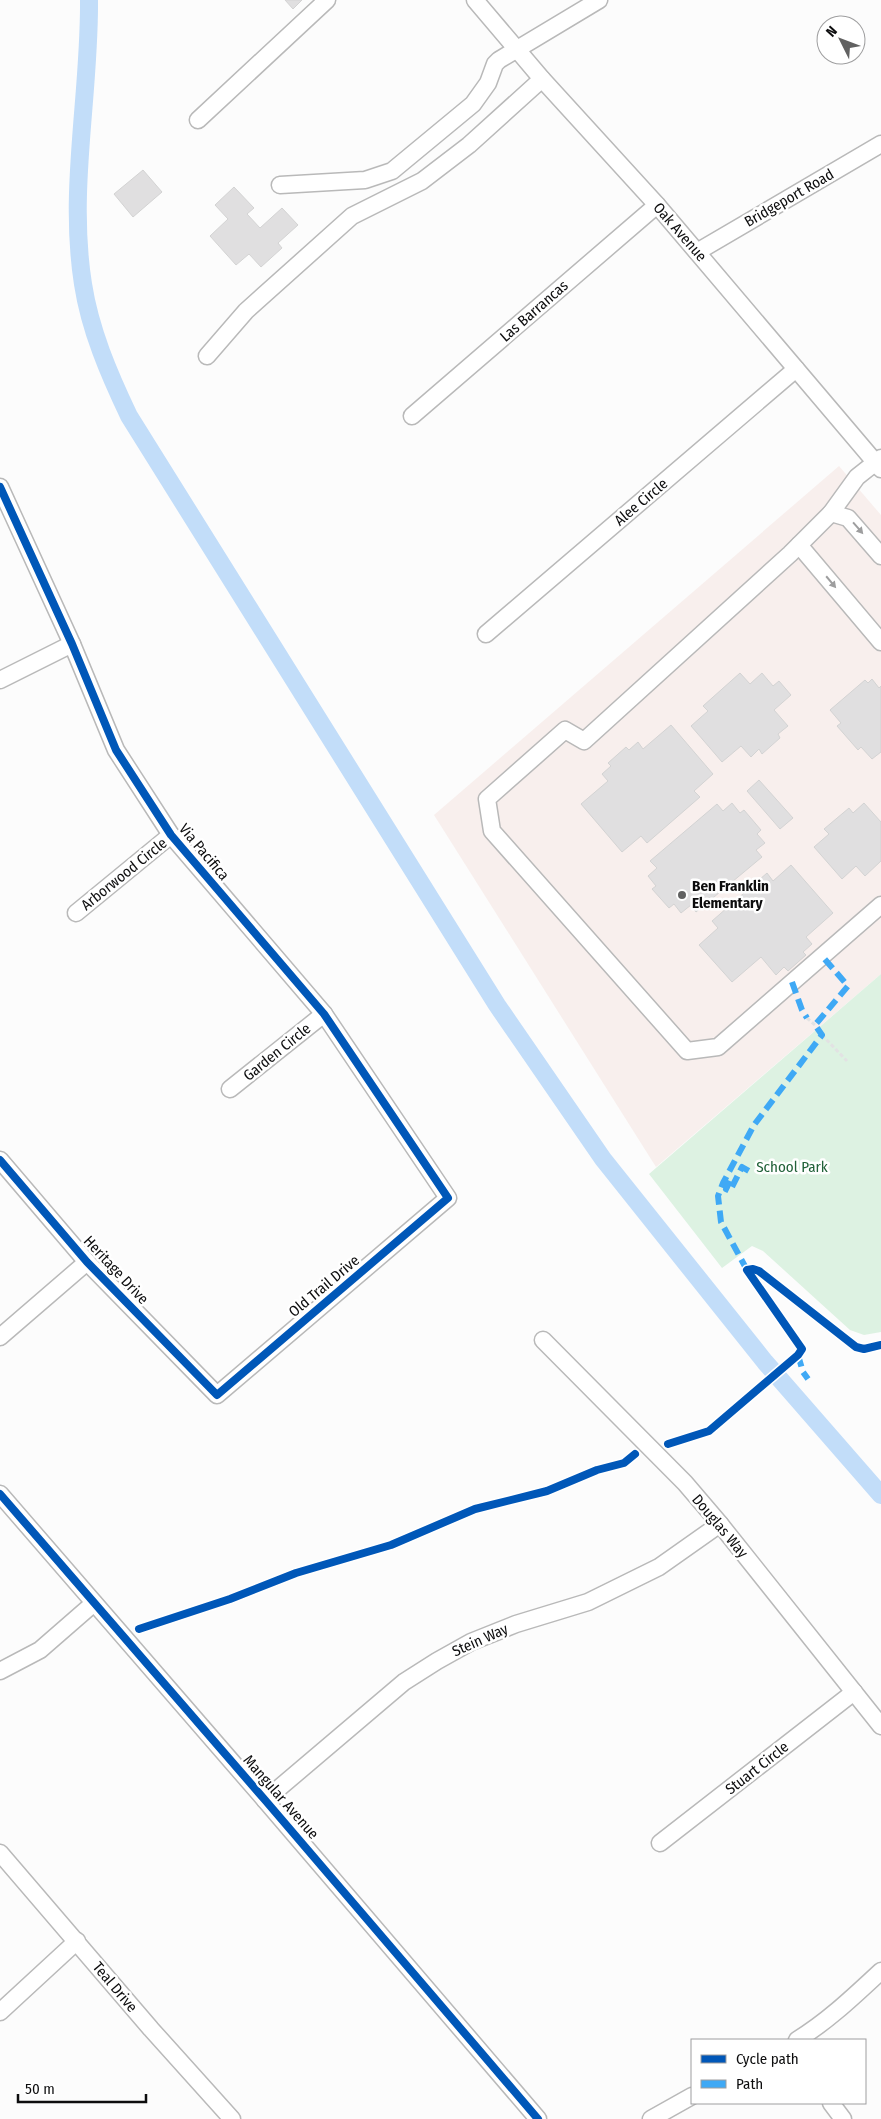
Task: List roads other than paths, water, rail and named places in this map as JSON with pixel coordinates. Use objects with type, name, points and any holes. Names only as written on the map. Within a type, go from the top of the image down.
[{"type":"street","points":[[198,120],[326,0]]},
{"type":"street","name":"Oak Avenue","points":[[475,0],[542,79],[657,205],[796,369],[879,463]]},
{"type":"street","points":[[280,185],[365,180],[392,171],[473,104],[488,83],[495,64],[517,48],[598,0]]},
{"type":"street","points":[[207,356],[252,306],[352,216],[422,181],[469,145],[542,79]]},
{"type":"street","name":"Bridgeport Road","points":[[697,252],[881,144]]},
{"type":"street","name":"Las Barrancas","points":[[412,416],[657,205]]},
{"type":"street","name":"Alee Circle","points":[[486,634],[796,369]]},
{"type":"street","points":[[879,463],[849,486],[831,514],[799,545],[584,741],[565,730],[487,799],[492,831],[687,1051],[718,1047],[881,905]]},
{"type":"street","name":"Via Pacifica","points":[[0,487],[72,644],[116,750],[171,835],[324,1014],[448,1198]]},
{"type":"street","points":[[831,514],[848,518],[881,556]]},
{"type":"street","points":[[799,545],[881,642]]},
{"type":"street","points":[[0,680],[72,644]]},
{"type":"street","name":"Arborwood Circle","points":[[76,913],[171,835]]},
{"type":"street","name":"Garden Circle","points":[[230,1090],[324,1014]]},
{"type":"street","name":"Heritage Drive","points":[[0,1160],[87,1262],[217,1395]]},
{"type":"street","name":"Old Trail Drive","points":[[217,1395],[448,1198]]},
{"type":"street","points":[[0,1337],[87,1262]]},
{"type":"street","name":"Douglas Way","points":[[543,1340],[685,1483],[720,1524],[881,1726]]},
{"type":"street","name":"Mangular Avenue","points":[[0,1494],[538,2119]]},
{"type":"street","name":"Stein Way","points":[[265,1800],[404,1682],[437,1660],[471,1642],[516,1624],[588,1602],[659,1568],[720,1524]]},
{"type":"street","points":[[0,1671],[40,1650],[94,1603]]},
{"type":"street","name":"Stuart Circle","points":[[660,1843],[854,1692]]},
{"type":"street","name":"Teal Drive","points":[[0,1854],[151,2029],[232,2119]]},
{"type":"street","points":[[0,2012],[76,1941]]},
{"type":"street","points":[[798,2039],[817,2028],[836,2013],[881,1971]]},
{"type":"street","points":[[651,2119],[691,2097]]},
{"type":"street","points":[[832,2104],[843,2119]]},
{"type":"waterway","points":[[89,0],[79,178],[79,249],[86,301],[95,335],[129,416],[497,1005],[603,1159],[765,1362],[881,1495]]},
{"type":"place","name":"Ben Franklin Elementary","points":[[682,895]]},
{"type":"park label","name":"School Park","points":[[792,1167]]}]
